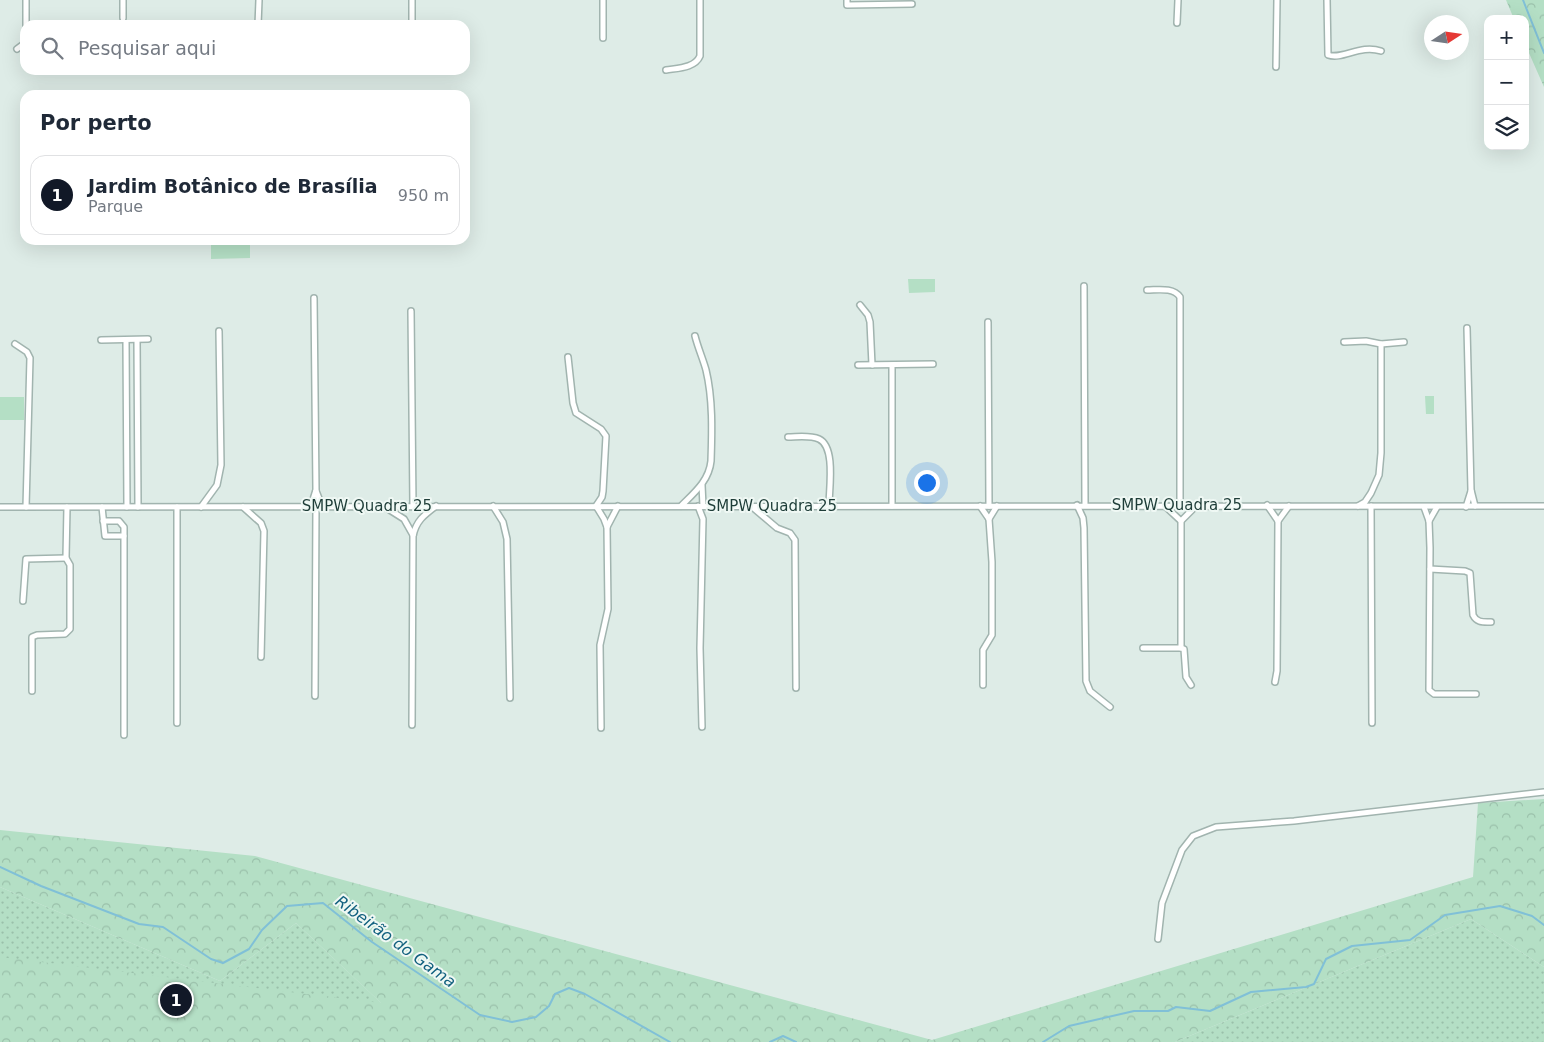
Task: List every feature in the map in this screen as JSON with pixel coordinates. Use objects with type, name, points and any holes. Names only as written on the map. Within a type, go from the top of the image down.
[{"type":"street","points":[[26,0],[26,20]]},
{"type":"street","points":[[123,0],[123,18]]},
{"type":"street","points":[[258,20],[259,0]]},
{"type":"street","points":[[412,0],[412,20]]},
{"type":"street","points":[[603,0],[603,38]]},
{"type":"street","points":[[666,70],[693,64],[698,61],[700,56],[700,0]]},
{"type":"street","points":[[847,0],[847,5],[912,4]]},
{"type":"street","points":[[1178,0],[1178,23]]},
{"type":"street","points":[[1276,67],[1277,0]]},
{"type":"street","points":[[1326,0],[1328,56],[1334,57],[1367,49],[1381,51]]},
{"type":"street","points":[[1084,286],[1085,505]]},
{"type":"street","points":[[1147,290],[1172,290],[1177,292],[1180,297],[1180,506]]},
{"type":"street","points":[[314,298],[316,490],[315,696]]},
{"type":"street","points":[[860,305],[868,315],[870,322],[872,365]]},
{"type":"street","points":[[412,311],[413,506]]},
{"type":"street","points":[[988,322],[988,506]]},
{"type":"street","points":[[1467,328],[1471,490],[1475,506]]},
{"type":"street","points":[[201,507],[217,485],[221,465],[219,331]]},
{"type":"street","points":[[681,506],[702,485],[710,467],[711,402],[705,368],[695,336]]},
{"type":"street","points":[[101,340],[148,340]]},
{"type":"street","points":[[126,340],[127,507]]},
{"type":"street","points":[[137,340],[138,507]]},
{"type":"street","points":[[1344,342],[1366,341],[1381,344],[1404,342]]},
{"type":"street","points":[[15,344],[27,352],[30,365],[26,507]]},
{"type":"street","points":[[1358,506],[1365,502],[1379,475],[1381,453],[1381,344]]},
{"type":"street","points":[[568,357],[573,403],[576,413],[601,429],[606,436],[603,491],[602,497],[596,506],[607,527],[608,609],[600,645],[601,728]]},
{"type":"street","points":[[858,365],[933,364]]},
{"type":"street","points":[[892,365],[892,506]]},
{"type":"street","points":[[126,406],[137,406]]},
{"type":"street","points":[[788,437],[816,438],[826,444],[830,455],[829,506]]},
{"type":"street","points":[[126,475],[138,475]]},
{"type":"street","points":[[702,485],[700,648],[702,727]]},
{"type":"street","points":[[316,490],[316,506]]},
{"type":"street","points":[[1466,507],[1471,490]]},
{"type":"street","points":[[1077,505],[1083,518],[1084,528],[1086,682],[1090,691],[1110,707]]},
{"type":"street","name":"SMPW Quadra 25","points":[[0,507],[1077,505],[1542,507]]},
{"type":"street","points":[[1268,505],[1278,521],[1277,671],[1275,682]]},
{"type":"street","points":[[384,506],[404,519],[413,536]]},
{"type":"street","points":[[412,725],[413,536],[415,526],[420,519],[437,506]]},
{"type":"street","points":[[493,506],[504,522],[507,539],[510,698]]},
{"type":"street","points":[[607,527],[618,506]]},
{"type":"street","points":[[702,518],[703,506]]},
{"type":"street","points":[[750,506],[777,528],[790,533],[795,540],[796,688]]},
{"type":"street","points":[[980,506],[989,519],[992,562],[992,635],[983,650],[983,685]]},
{"type":"street","points":[[989,519],[997,506]]},
{"type":"street","points":[[1165,506],[1180,521],[1181,648]]},
{"type":"street","points":[[1180,521],[1196,506]]},
{"type":"street","points":[[1278,521],[1289,506]]},
{"type":"street","points":[[1371,506],[1372,723]]},
{"type":"street","points":[[32,691],[32,637],[37,635],[66,634],[69,632],[70,565],[66,558],[67,507]]},
{"type":"street","points":[[102,507],[104,536],[124,536]]},
{"type":"street","points":[[177,507],[177,723]]},
{"type":"street","points":[[243,507],[258,519],[264,531],[261,657]]},
{"type":"street","points":[[1424,507],[1430,521],[1429,690],[1434,694],[1476,694]]},
{"type":"street","points":[[1430,521],[1437,507]]},
{"type":"street","points":[[103,521],[119,521],[124,527],[124,735]]},
{"type":"street","points":[[23,601],[26,559],[66,558]]},
{"type":"street","points":[[1430,569],[1470,573],[1475,620],[1490,622]]},
{"type":"street","points":[[1143,648],[1181,648],[1185,651],[1186,677],[1191,685]]},
{"type":"street","points":[[1158,939],[1162,903],[1182,850],[1193,836],[1208,829],[1544,792]]},
{"type":"green space","points":[[1506,0],[1544,0],[1544,87],[1529,53],[1529,15],[1512,15]]},
{"type":"green space","points":[[211,245],[250,245],[250,258],[211,259]]},
{"type":"green space","points":[[908,279],[935,279],[935,292],[909,293]]},
{"type":"green space","points":[[1425,396],[1434,396],[1434,414],[1426,414]]},
{"type":"green space","points":[[0,397],[24,397],[24,420],[0,420]]},
{"type":"green space","points":[[1544,799],[1544,967],[1471,919],[1175,1042],[0,1042],[0,957],[381,1003],[296,923],[220,981],[0,887],[0,830],[255,856],[932,1040],[1473,877],[1478,803]]},
{"type":"green space","points":[[0,887],[220,981],[296,923],[395,1016],[0,1042]]},
{"type":"green space","points":[[1471,919],[1544,967],[1544,1042],[1175,1042]]},
{"type":"waterway","points":[[1523,0],[1544,53]]},
{"type":"waterway","name":"Ribeirão do Gama","points":[[0,867],[41,886],[139,924],[163,927],[211,959],[223,963],[249,949],[262,930],[287,906],[323,903],[372,942],[480,1015],[512,1022],[536,1017],[549,1006],[555,994],[569,988],[585,994],[670,1042]]},
{"type":"waterway","name":"Ribeirão do Gama","points":[[1043,1042],[1069,1026],[1134,1011],[1168,1011],[1176,1007],[1210,1011],[1251,992],[1306,987],[1314,984],[1326,959],[1352,946],[1410,940],[1445,915],[1500,906],[1532,916],[1544,925]]},
{"type":"waterway","name":"Ribeirão do Gama","points":[[770,1042],[783,1036],[796,1042]]},
{"type":"place","name":"Jardim Botânico de Brasília","points":[[176,1000]]}]
